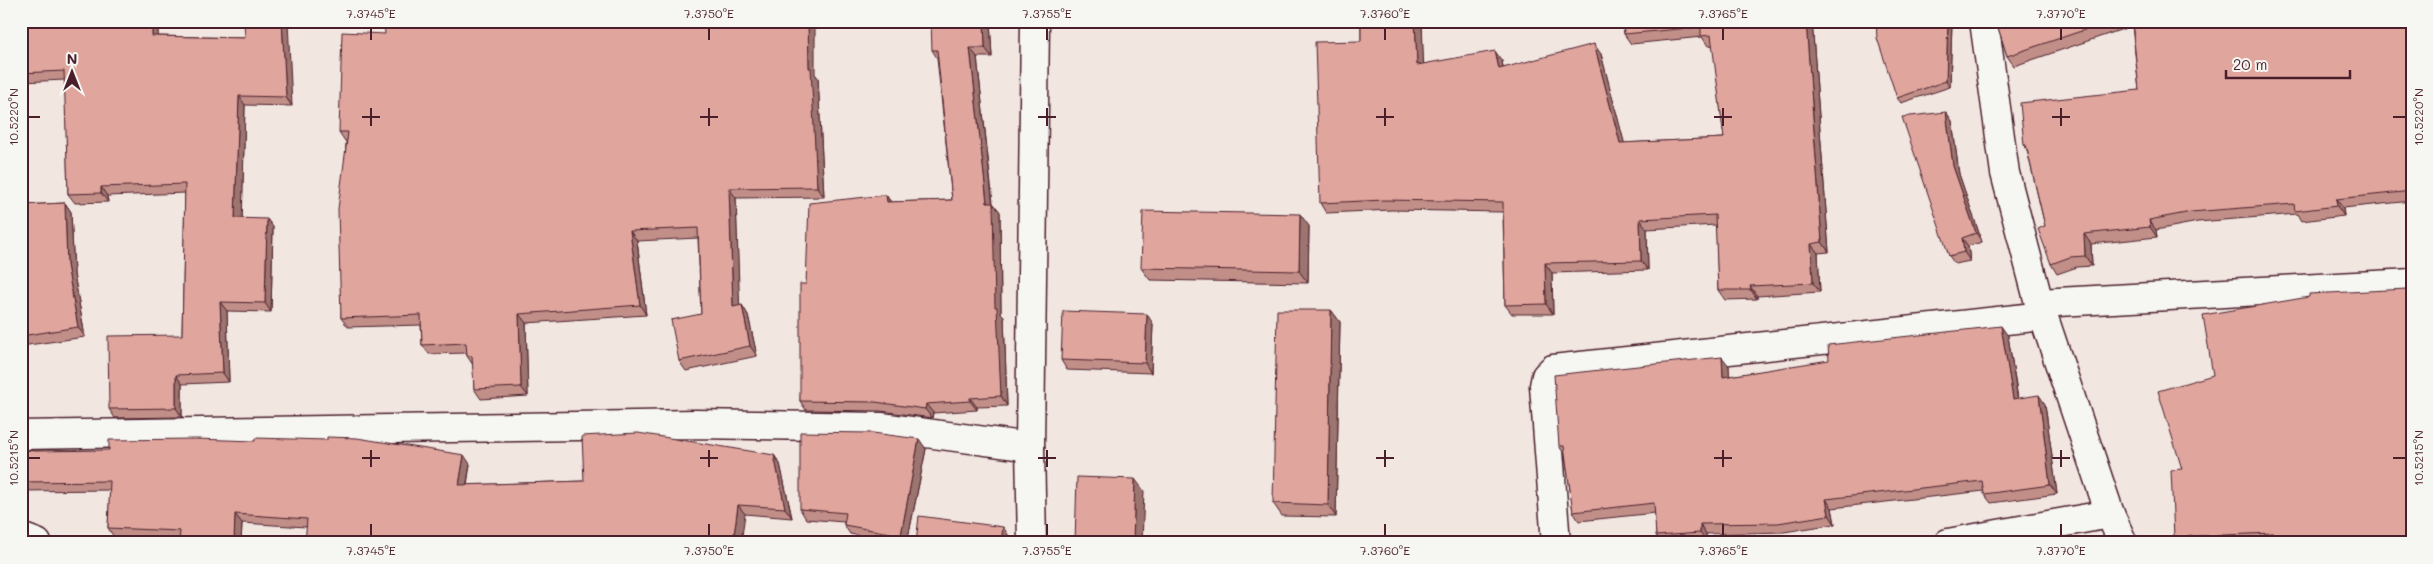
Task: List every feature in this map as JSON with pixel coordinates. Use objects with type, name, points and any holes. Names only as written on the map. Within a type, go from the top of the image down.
[{"type":"street","points":[[1032,543],[1030,447],[1035,21]]},
{"type":"street","points":[[1984,21],[2005,173],[2041,309],[2110,514],[2124,543]]},
{"type":"street","points":[[1556,543],[1544,386],[1546,376],[1553,369],[2041,309],[2412,283]]},
{"type":"street","points":[[21,435],[696,424],[882,427],[1030,447]]},
{"type":"street","points":[[1948,543],[2110,514]]},
{"type":"street","points":[[21,537],[37,543]]},
{"type":"building","points":[[21,21],[152,21],[152,36],[245,38],[244,21],[282,21],[286,97],[239,96],[235,218],[267,219],[265,303],[220,302],[223,373],[176,375],[176,408],[109,409],[108,336],[182,335],[185,184],[101,187],[101,193],[68,194],[64,71],[21,73]]},
{"type":"building","points":[[384,21],[808,21],[809,68],[811,68],[817,187],[729,188],[733,307],[742,305],[750,346],[679,361],[671,320],[701,314],[698,228],[630,231],[640,305],[519,314],[521,387],[474,389],[472,356],[467,356],[466,343],[422,345],[421,315],[341,318],[338,209],[348,132],[339,132],[342,32],[385,34]]},
{"type":"building","points":[[931,21],[984,21],[985,48],[970,48],[987,203],[993,203],[995,307],[997,307],[1001,396],[970,398],[970,401],[926,404],[925,409],[875,402],[800,401],[800,284],[806,284],[809,203],[886,195],[887,202],[952,200],[937,50],[932,50]]},
{"type":"building","points":[[1361,21],[1415,21],[1417,65],[1495,51],[1499,69],[1594,44],[1620,143],[1724,138],[1711,35],[1701,36],[1701,27],[1624,34],[1623,21],[1806,21],[1822,242],[1811,244],[1813,283],[1750,286],[1751,290],[1718,290],[1715,215],[1640,219],[1641,261],[1545,263],[1546,304],[1505,305],[1503,202],[1385,200],[1320,203],[1315,42],[1361,41]]},
{"type":"building","points":[[1876,21],[1948,21],[1946,81],[1897,98],[1877,38]]},
{"type":"building","points":[[1996,21],[2111,21],[2007,56]]},
{"type":"building","points":[[2132,21],[2412,21],[2412,30],[2408,30],[2412,59],[2412,191],[2336,199],[2337,206],[2295,211],[2294,204],[2191,212],[2149,220],[2150,227],[2084,234],[2085,256],[2070,257],[2051,264],[2038,229],[2045,226],[2026,145],[2024,145],[2020,103],[2139,90]]},
{"type":"building","points":[[1946,112],[1953,166],[1976,233],[1962,238],[1964,252],[1949,256],[1902,117]]},
{"type":"building","points":[[65,203],[67,265],[78,327],[21,336],[21,205]]},
{"type":"building","points":[[1143,211],[1300,214],[1299,271],[1141,268]]},
{"type":"building","points":[[2412,287],[2412,543],[2274,543],[2273,533],[2174,537],[2171,470],[2182,469],[2158,391],[2213,375],[2203,315],[2309,297],[2309,294],[2407,289]]},
{"type":"building","points":[[1277,310],[1331,310],[1328,505],[1273,503]]},
{"type":"building","points":[[1063,311],[1147,314],[1145,363],[1061,360]]},
{"type":"building","points":[[2001,326],[2013,399],[2039,395],[2050,485],[1984,494],[1982,481],[1826,499],[1829,515],[1778,523],[1700,524],[1700,533],[1656,536],[1654,503],[1573,512],[1564,446],[1559,446],[1554,375],[1722,357],[1723,377],[1829,360],[1828,345]]},
{"type":"building","points":[[800,432],[873,433],[919,439],[901,535],[844,525],[846,513],[800,509]]},
{"type":"building","points":[[638,433],[774,455],[785,508],[738,505],[733,543],[305,543],[307,519],[235,514],[234,543],[179,543],[180,531],[108,528],[110,481],[21,482],[21,449],[34,451],[109,450],[109,440],[196,439],[255,441],[255,438],[327,440],[327,437],[357,438],[464,455],[459,485],[584,481],[582,436]]},
{"type":"building","points":[[1077,477],[1135,479],[1133,543],[1075,543]]},
{"type":"building","points":[[919,516],[1003,527],[1001,543],[916,543]]}]
